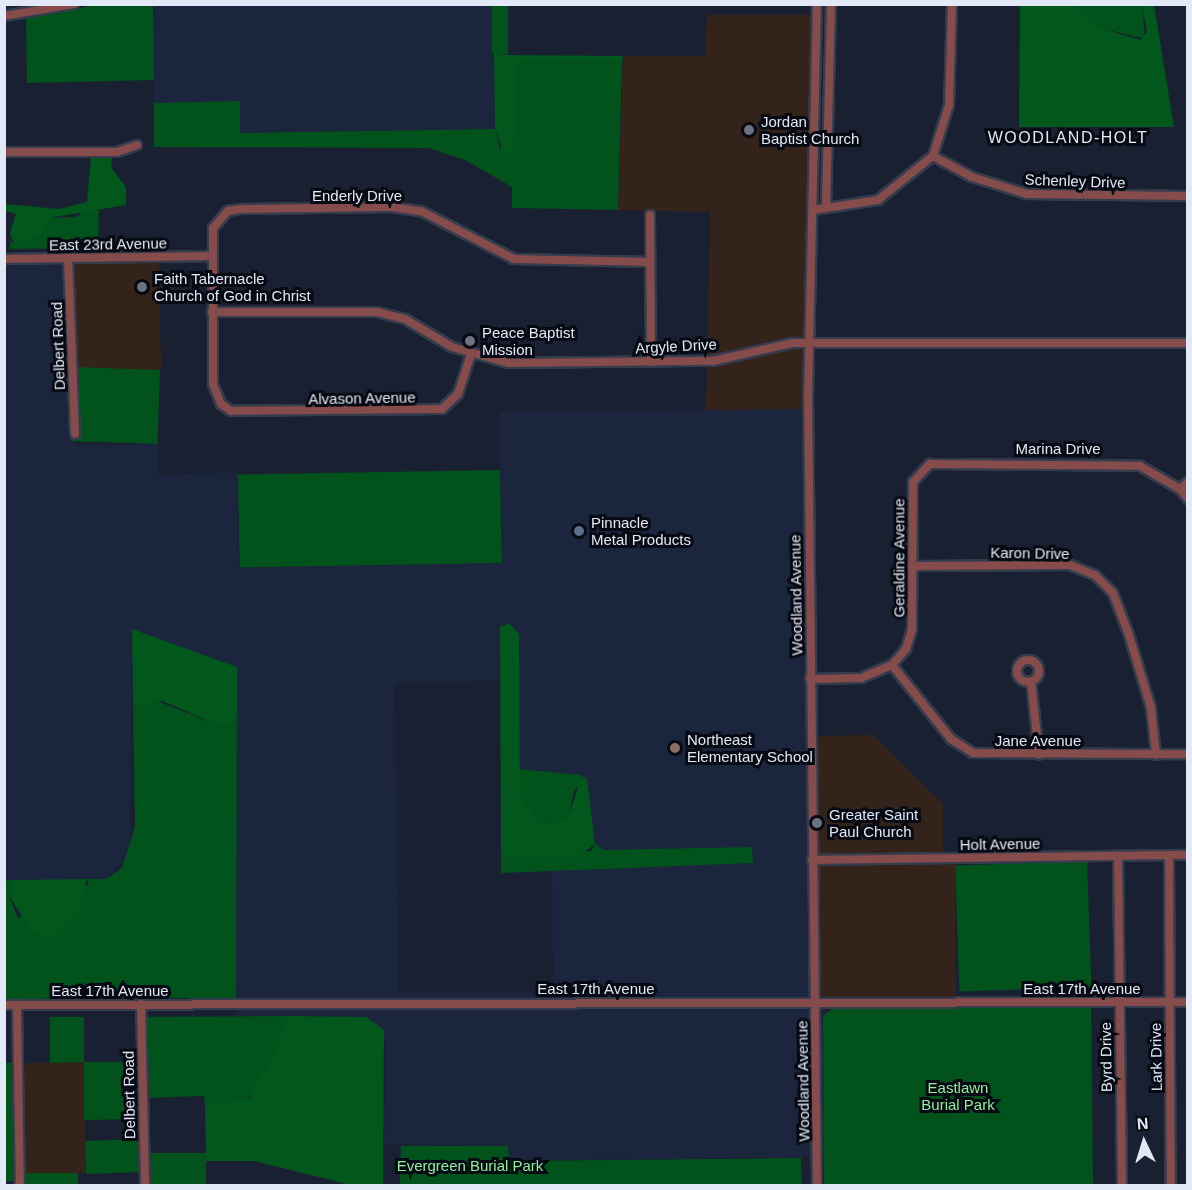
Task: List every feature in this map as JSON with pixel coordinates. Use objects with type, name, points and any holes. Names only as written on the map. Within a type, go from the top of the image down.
[{"type":"street","points":[[4,16],[74,4]]},
{"type":"street","name":"Woodland Avenue","points":[[817,4],[809,343],[810,679],[817,1185]]},
{"type":"street","points":[[826,208],[831,4]]},
{"type":"street","points":[[813,210],[878,200],[933,156],[950,105],[952,4]]},
{"type":"street","points":[[4,152],[117,152],[137,145]]},
{"type":"street","name":"Schenley Drive","points":[[933,156],[972,177],[1027,194],[1188,196]]},
{"type":"street","name":"Enderly Drive","points":[[211,256],[211,238],[218,219],[228,211],[391,207],[421,211],[514,259],[650,262]]},
{"type":"street","points":[[650,215],[651,362]]},
{"type":"street","points":[[211,256],[212,312]]},
{"type":"street","name":"East 23rd Avenue","points":[[4,259],[211,256]]},
{"type":"street","name":"Delbert Road","points":[[68,258],[75,434]]},
{"type":"street","name":"Argyle Drive","points":[[212,312],[377,312],[405,319],[471,354],[508,363],[713,361],[753,348],[809,343],[1188,344]]},
{"type":"street","name":"Alvason Avenue","points":[[212,312],[213,384],[221,404],[243,413],[442,409],[458,394],[471,354]]},
{"type":"street","name":"Marina Drive","points":[[920,470],[941,463],[1116,463],[1140,466],[1180,489],[1188,499]]},
{"type":"street","name":"Geraldine Avenue","points":[[892,665],[912,629],[913,482],[920,470]]},
{"type":"street","points":[[1180,489],[1188,482]]},
{"type":"street","name":"Karon Drive","points":[[912,566],[1070,566],[1095,575],[1113,593],[1130,635],[1151,708],[1156,755]]},
{"type":"street","points":[[810,679],[861,678],[892,665]]},
{"type":"street","name":"Jane Avenue","points":[[892,665],[951,739],[973,753],[1188,754]]},
{"type":"street","points":[[1031,681],[1039,755]]},
{"type":"street","name":"Holt Avenue","points":[[812,860],[1188,855]]},
{"type":"street","name":"Byrd Drive","points":[[1118,856],[1122,1185]]},
{"type":"street","name":"Lark Drive","points":[[1169,856],[1172,1185]]},
{"type":"street","name":"East 17th Avenue","points":[[4,1005],[1188,1002]]},
{"type":"street","name":"Delbert Road","points":[[141,1004],[144,1185]]},
{"type":"street","points":[[17,1005],[20,1185]]},
{"type":"shaded area","points":[[153,5],[492,5],[495,129],[240,133],[240,102],[154,103]]},
{"type":"shaded area","points":[[707,15],[816,15],[807,409],[706,411],[710,212],[618,210],[623,56],[705,56]]},
{"type":"shaded area","points":[[159,256],[161,370],[72,372],[70,258]]},
{"type":"shaded area","points":[[70,257],[75,446],[158,444],[159,475],[238,472],[238,568],[502,563],[499,412],[807,409],[815,1001],[826,1010],[824,1157],[508,1161],[508,1146],[384,1144],[386,1043],[366,1017],[236,1016],[237,667],[132,630],[130,855],[106,879],[5,881],[4,258]],"holes":[[[500,628],[519,634],[518,769],[587,779],[595,844],[604,850],[753,862],[552,871],[553,993],[398,993],[395,682],[500,681]]]},
{"type":"shaded area","points":[[873,735],[943,804],[943,858],[955,858],[956,1007],[826,1010],[815,1001],[811,736]]},
{"type":"shaded area","points":[[84,1062],[86,1173],[17,1174],[15,1063]]},
{"type":"green space","points":[[97,5],[153,5],[154,80],[27,83],[26,17]]},
{"type":"green space","points":[[492,5],[508,5],[508,54],[492,54]]},
{"type":"green space","points":[[1020,5],[1074,5],[1100,28],[1140,40],[1147,32],[1142,5],[1154,5],[1174,127],[1019,127]]},
{"type":"green space","points":[[1074,5],[1142,5],[1145,39],[1100,28]]},
{"type":"green space","points":[[494,54],[623,56],[622,62],[516,63],[516,128],[507,161],[495,129]]},
{"type":"green space","points":[[622,62],[618,210],[512,208],[512,187],[465,160],[429,148],[154,147],[154,103],[240,101],[240,133],[495,129],[500,149],[516,128],[515,63]]},
{"type":"green space","points":[[91,156],[111,156],[112,169],[126,187],[126,205],[49,218],[41,234],[14,244],[10,233],[16,214],[5,211],[4,204],[59,209],[87,202]]},
{"type":"green space","points":[[87,209],[99,209],[98,248],[10,249],[10,241],[14,244],[49,218],[76,217]]},
{"type":"green space","points":[[73,367],[160,370],[157,444],[70,441]]},
{"type":"green space","points":[[500,470],[502,563],[240,568],[238,475]]},
{"type":"green space","points":[[509,623],[519,634],[520,797],[541,824],[559,823],[569,815],[580,781],[587,779],[595,844],[580,855],[508,857],[501,850],[500,627]]},
{"type":"green space","points":[[132,629],[237,667],[237,713],[232,724],[218,725],[162,701],[133,705]]},
{"type":"green space","points":[[154,700],[218,725],[232,724],[237,713],[236,998],[5,999],[4,881],[13,880],[10,898],[18,918],[89,884],[87,879],[106,879],[122,868],[135,827],[133,705]]},
{"type":"green space","points":[[518,769],[580,775],[587,779],[574,790],[569,815],[559,823],[541,824],[520,797]]},
{"type":"green space","points":[[595,844],[604,850],[752,847],[753,863],[501,873],[501,850],[509,857],[591,851]]},
{"type":"green space","points":[[1087,861],[1091,987],[959,992],[955,866]]},
{"type":"green space","points":[[87,879],[80,908],[55,935],[33,934],[10,897],[13,880]]},
{"type":"green space","name":"Eastlawn Burial Park","points":[[837,1006],[1091,1007],[1093,1185],[824,1185],[823,1016]]},
{"type":"green space","points":[[291,1016],[285,1021],[273,1061],[254,1081],[252,1096],[245,1102],[205,1105],[204,1096],[145,1098],[145,1017]]},
{"type":"green space","points":[[291,1016],[366,1017],[384,1030],[383,1185],[351,1185],[254,1161],[206,1161],[205,1105],[251,1099],[254,1081],[273,1060],[285,1021]]},
{"type":"green space","points":[[50,1017],[84,1017],[84,1062],[50,1063]]},
{"type":"green space","points":[[84,1062],[139,1062],[141,1119],[84,1120]]},
{"type":"green space","points":[[4,1063],[15,1063],[15,1181],[4,1181]]},
{"type":"green space","points":[[140,1139],[141,1172],[86,1174],[85,1141]]},
{"type":"green space","name":"Evergreen Burial Park","points":[[401,1146],[508,1146],[509,1161],[801,1158],[802,1185],[400,1185]]},
{"type":"green space","points":[[146,1153],[206,1153],[206,1185],[146,1185]]},
{"type":"green space","points":[[22,1173],[78,1173],[78,1185],[22,1185]]},
{"type":"place","name":"Jordan Baptist Church","points":[[749,130]]},
{"type":"place","name":"Faith Tabernacle Church of God in Christ","points":[[142,287]]},
{"type":"place","name":"Peace Baptist Mission","points":[[470,341]]},
{"type":"place","name":"Pinnacle Metal Products","points":[[579,531]]},
{"type":"place","name":"Northeast Elementary School","points":[[675,748]]},
{"type":"place","name":"Greater Saint Paul Church","points":[[817,823]]},
{"type":"district","name":"WOODLAND-HOLT","points":[[1068,138]]}]
